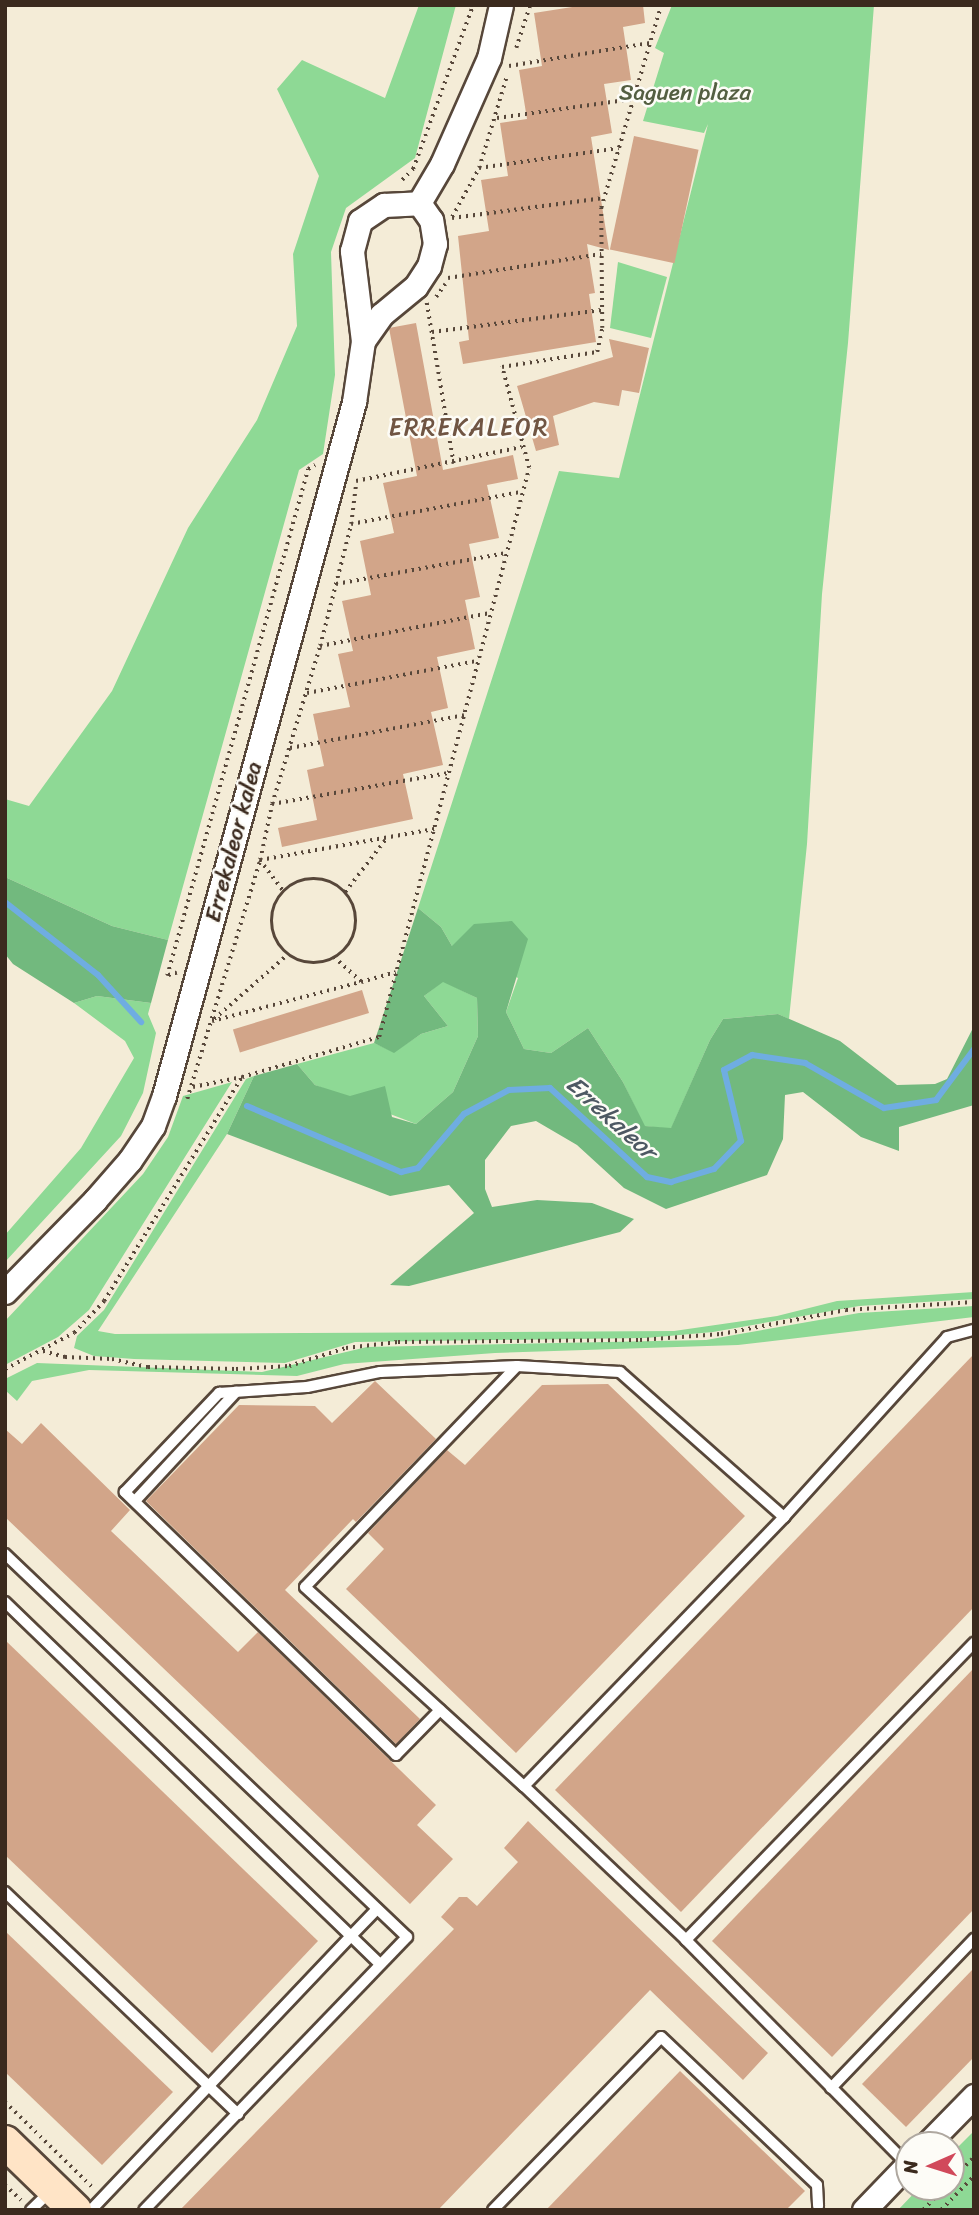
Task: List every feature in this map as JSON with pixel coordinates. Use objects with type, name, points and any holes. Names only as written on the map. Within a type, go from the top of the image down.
[{"type":"main road","points":[[5,2142],[42,2199],[89,2203]]},
{"type":"street","points":[[419,202],[442,164],[489,58],[501,5]]},
{"type":"street","name":"Errekaleor kalea","points":[[5,1292],[95,1200],[130,1160],[153,1126],[172,1069],[341,453],[363,341],[352,251],[360,221],[384,205],[419,202],[431,220],[435,244],[429,266],[416,286],[382,314],[363,341]]},
{"type":"street","points":[[940,2131],[974,2096]]},
{"type":"street","points":[[864,2210],[895,2178]]},
{"type":"lane","points":[[524,1786],[784,1517],[947,1337],[974,1330]]},
{"type":"lane","points":[[440,1710],[396,1755],[125,1492],[219,1393],[307,1387],[380,1372],[517,1366],[620,1372],[784,1517]]},
{"type":"lane","points":[[517,1366],[304,1587],[524,1786],[686,1940],[895,2151]]},
{"type":"lane","points":[[5,1554],[407,1937],[144,2210]]},
{"type":"lane","points":[[5,1601],[380,1964]]},
{"type":"lane","points":[[686,1940],[974,1643]]},
{"type":"lane","points":[[5,1892],[238,2114]]},
{"type":"lane","points":[[91,2210],[89,2203],[210,2086],[377,1909]]},
{"type":"lane","points":[[831,2088],[974,1939]]},
{"type":"lane","points":[[493,2210],[661,2037],[817,2185],[818,2208]]},
{"type":"path","points":[[392,184],[403,180],[413,169],[472,5]]},
{"type":"path","points":[[530,5],[479,168],[452,218],[604,198]]},
{"type":"path","points":[[193,1087],[242,1077],[379,1037],[528,468],[502,367],[597,352],[602,310],[601,208],[661,5]]},
{"type":"path","points":[[509,66],[650,43]]},
{"type":"path","points":[[496,118],[633,99]]},
{"type":"path","points":[[479,168],[619,148]]},
{"type":"path","points":[[448,278],[601,254]]},
{"type":"path","points":[[427,303],[454,464]]},
{"type":"path","points":[[432,332],[602,310]]},
{"type":"path","points":[[283,891],[260,860],[272,804],[307,693],[337,584],[351,524],[356,481],[454,464],[523,447]]},
{"type":"path","points":[[178,982],[181,972],[167,976],[308,469],[317,464]]},
{"type":"path","points":[[351,524],[522,492]]},
{"type":"path","points":[[337,584],[506,553]]},
{"type":"path","points":[[320,646],[491,613]]},
{"type":"path","points":[[307,693],[478,661]]},
{"type":"path","points":[[290,748],[464,715]]},
{"type":"path","points":[[272,804],[448,773]]},
{"type":"path","points":[[260,860],[434,830]]},
{"type":"path","points":[[345,892],[386,839]]},
{"type":"path","points":[[307,878],[321,879],[345,892],[356,915],[356,928],[345,950],[334,958],[310,964],[287,954],[272,930],[275,903],[283,891],[307,878]]},
{"type":"path","points":[[287,954],[212,1021],[396,972]]},
{"type":"path","points":[[334,958],[361,982]]},
{"type":"path","points":[[5,1369],[74,1333],[104,1301],[242,1077]]},
{"type":"path","points":[[43,1351],[65,1357],[112,1359],[148,1367],[236,1370],[289,1366],[345,1348],[398,1342],[640,1340],[721,1334],[846,1310],[974,1302]]},
{"type":"path","points":[[5,2102],[89,2203]]},
{"type":"path","points":[[942,2210],[974,2176]]},
{"type":"path","points":[[5,2185],[23,2201]]},
{"type":"green space","points":[[419,5],[456,5],[415,158],[346,208],[331,252],[335,375],[323,454],[299,470],[168,940],[112,926],[5,877],[5,799],[29,806],[112,691],[188,528],[257,420],[297,326],[293,254],[319,176],[277,89],[302,60],[385,98]]},
{"type":"green space","name":"Saguen plaza","points":[[672,5],[874,5],[848,343],[822,594],[807,844],[789,1019],[778,1014],[723,1019],[710,1040],[671,1129],[644,1126],[623,1082],[588,1028],[551,1053],[524,1049],[506,1012],[518,978],[452,946],[441,927],[418,908],[559,471],[619,478],[708,124],[704,133],[643,121],[664,53],[655,48]]},
{"type":"green space","points":[[618,262],[667,277],[651,338],[610,328]]},
{"type":"green space","points":[[5,877],[112,926],[168,940],[151,1003],[97,996],[74,1003],[13,964],[5,954]]},
{"type":"green space","points":[[418,908],[441,927],[452,946],[474,924],[512,921],[528,939],[506,1012],[524,1049],[551,1053],[588,1028],[623,1082],[645,1126],[671,1128],[710,1040],[723,1019],[778,1014],[840,1041],[897,1085],[935,1084],[947,1079],[974,1026],[974,1105],[899,1127],[899,1151],[861,1137],[803,1092],[785,1095],[783,1139],[767,1175],[666,1209],[624,1188],[577,1145],[536,1121],[511,1126],[485,1160],[485,1189],[492,1207],[537,1200],[592,1203],[634,1219],[620,1232],[409,1286],[390,1285],[474,1213],[449,1185],[390,1196],[227,1134],[254,1076],[297,1064],[315,1085],[350,1096],[385,1086],[392,1117],[416,1124],[453,1092],[478,1036],[477,998],[443,982],[424,996],[448,1026],[421,1034],[394,1053],[374,1043]]},
{"type":"green space","points":[[443,981],[477,998],[478,1036],[453,1092],[416,1124],[315,1085],[297,1064],[374,1043],[394,1052],[421,1034],[448,1026],[424,996]]},
{"type":"green space","points":[[97,996],[151,1003],[148,1014],[156,1033],[143,1093],[121,1136],[5,1262],[5,1235],[81,1148],[134,1058],[125,1041],[74,1003]]},
{"type":"green space","points":[[254,1076],[227,1134],[98,1331],[115,1334],[674,1331],[777,1316],[837,1301],[974,1292],[974,1299],[859,1306],[713,1332],[646,1338],[355,1342],[285,1363],[134,1359],[94,1356],[74,1348],[77,1336],[104,1310],[246,1079]]},
{"type":"green space","points":[[232,1082],[89,1310],[58,1337],[5,1365],[5,1321],[143,1174],[168,1137],[183,1096]]},
{"type":"green space","points":[[974,1306],[974,1317],[738,1345],[495,1353],[344,1364],[297,1376],[89,1370],[32,1381],[17,1401],[5,1390],[5,1379],[37,1363],[262,1372],[367,1347],[706,1340],[859,1313]]},
{"type":"green space","points":[[974,2131],[974,2210],[898,2210],[907,2201],[965,2201],[965,2140]]},
{"type":"building","points":[[585,5],[643,5],[645,23],[623,27],[631,80],[604,84],[612,133],[591,137],[609,250],[587,244],[595,293],[589,294],[596,342],[463,364],[459,342],[469,340],[458,236],[489,231],[481,180],[508,176],[500,123],[527,119],[519,70],[542,66],[534,13]]},
{"type":"building","points":[[634,136],[699,150],[674,263],[610,249]]},
{"type":"building","points":[[416,323],[443,470],[513,455],[518,479],[487,485],[499,538],[469,544],[480,597],[465,600],[475,649],[437,657],[448,708],[431,712],[443,765],[403,774],[413,819],[282,847],[278,828],[317,820],[307,770],[324,766],[313,714],[350,707],[338,654],[353,651],[342,601],[371,595],[360,541],[394,533],[383,483],[417,476],[389,328]]},
{"type":"building","points":[[609,339],[649,348],[639,393],[622,390],[619,406],[594,402],[553,416],[559,445],[536,451],[517,386],[613,357]]},
{"type":"building","points":[[362,990],[369,1013],[240,1052],[233,1029]]},
{"type":"building","points":[[974,1354],[974,1607],[681,1912],[555,1790]]},
{"type":"building","points":[[375,1381],[436,1439],[356,1522],[353,1519],[285,1590],[420,1719],[396,1744],[146,1501],[239,1405],[315,1406],[332,1423]]},
{"type":"building","points":[[608,1384],[745,1516],[516,1753],[346,1589],[384,1549],[368,1533],[447,1450],[465,1465],[542,1385]]},
{"type":"building","points":[[41,1423],[130,1510],[111,1531],[238,1652],[258,1632],[436,1805],[417,1825],[453,1859],[410,1904],[5,1517],[5,1429],[22,1444]]},
{"type":"building","points":[[5,1640],[318,1941],[212,2053],[5,1855]]},
{"type":"building","points":[[974,1668],[974,1909],[832,2057],[712,1941]]},
{"type":"building","points":[[528,1821],[768,2053],[743,2080],[650,1990],[438,2210],[180,2210],[454,1929],[441,1917],[459,1897],[467,1897],[477,1906],[518,1862],[504,1848]]},
{"type":"building","points":[[5,1931],[173,2092],[102,2165],[5,2072]]},
{"type":"building","points":[[974,1968],[974,2057],[906,2127],[862,2084]]},
{"type":"building","points":[[680,2071],[805,2191],[786,2210],[546,2210]]},
{"type":"waterway","name":"Errekaleor","points":[[5,902],[98,975],[141,1022]]},
{"type":"waterway","name":"Errekaleor","points":[[247,1106],[401,1172],[418,1168],[464,1114],[509,1090],[550,1088],[647,1177],[671,1182],[714,1169],[741,1141],[724,1070],[752,1055],[805,1063],[884,1108],[936,1100],[974,1049]]},
{"type":"district","name":"ERREKALEOR","points":[[469,428]]}]
